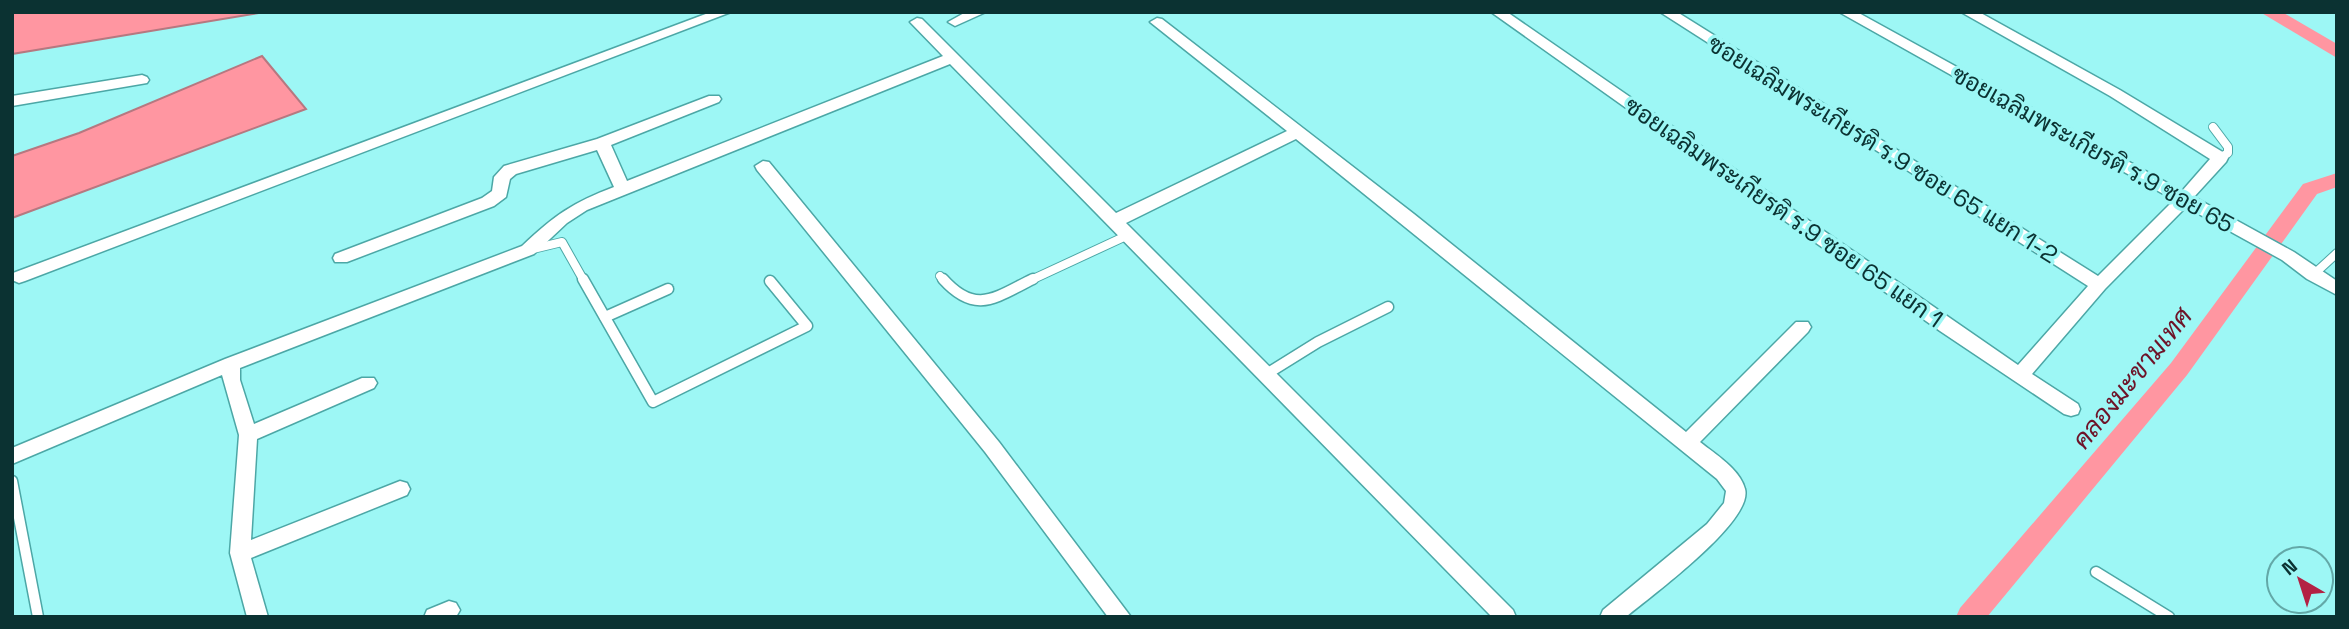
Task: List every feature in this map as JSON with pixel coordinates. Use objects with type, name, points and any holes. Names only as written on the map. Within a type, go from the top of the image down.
[{"type":"street","points":[[19,277],[724,12]]},
{"type":"street","points":[[955,22],[979,12]]},
{"type":"street","name":"ซอยเฉลิมพระเกียรติ ร.9 ซอย 65 แยก 1","points":[[1498,12],[2071,409]]},
{"type":"street","name":"ซอยเฉลิมพระเกียรติ ร.9 ซอย 65 แยก 1-2","points":[[1667,12],[2099,285]]},
{"type":"street","name":"ซอยเฉลิมพระเกียรติ ร.9 ซอย 65","points":[[1846,12],[2288,256],[2337,289]]},
{"type":"street","points":[[1968,12],[2115,93],[2220,158],[2183,200],[2099,285],[2020,375]]},
{"type":"street","points":[[1984,21],[1999,12]]},
{"type":"street","points":[[917,22],[1506,617]]},
{"type":"street","points":[[1157,22],[1419,226],[1724,473],[1736,490],[1734,506],[1714,530],[1610,617]]},
{"type":"street","points":[[12,456],[230,364],[527,250],[561,219],[581,206],[622,187],[952,58]]},
{"type":"street","points":[[12,102],[142,80]]},
{"type":"street","points":[[341,258],[496,198],[500,193],[503,175],[510,170],[602,143],[713,99]]},
{"type":"street","points":[[1113,222],[1297,132]]},
{"type":"street","points":[[602,143],[622,187]]},
{"type":"street","points":[[763,166],[992,447],[1121,617]]},
{"type":"street","points":[[1687,443],[1802,327]]},
{"type":"street","points":[[230,364],[231,380],[248,435],[240,553],[258,617]]},
{"type":"street","points":[[248,435],[368,383]]},
{"type":"street","points":[[240,553],[400,489]]},
{"type":"lane","points":[[2213,127],[2228,148],[2228,153],[2220,158]]},
{"type":"lane","points":[[940,275],[958,296],[971,302],[984,302],[1126,236]]},
{"type":"lane","points":[[527,250],[562,242],[653,402],[807,326],[771,281]]},
{"type":"lane","points":[[2313,275],[2337,253]]},
{"type":"lane","points":[[605,317],[668,289]]},
{"type":"lane","points":[[1265,374],[1318,342],[1388,307]]},
{"type":"lane","points":[[12,481],[38,617]]},
{"type":"lane","points":[[2096,572],[2169,617]]},
{"type":"shaded area","points":[[12,12],[265,12],[12,54]]},
{"type":"shaded area","points":[[262,56],[306,109],[12,218],[12,156],[79,133]]},
{"type":"waterway","name":"คลองมะขามเทศ","points":[[2269,12],[2337,52]]},
{"type":"waterway","name":"คลองมะขามเทศ","points":[[1970,617],[2179,369],[2310,189],[2337,180]]}]
